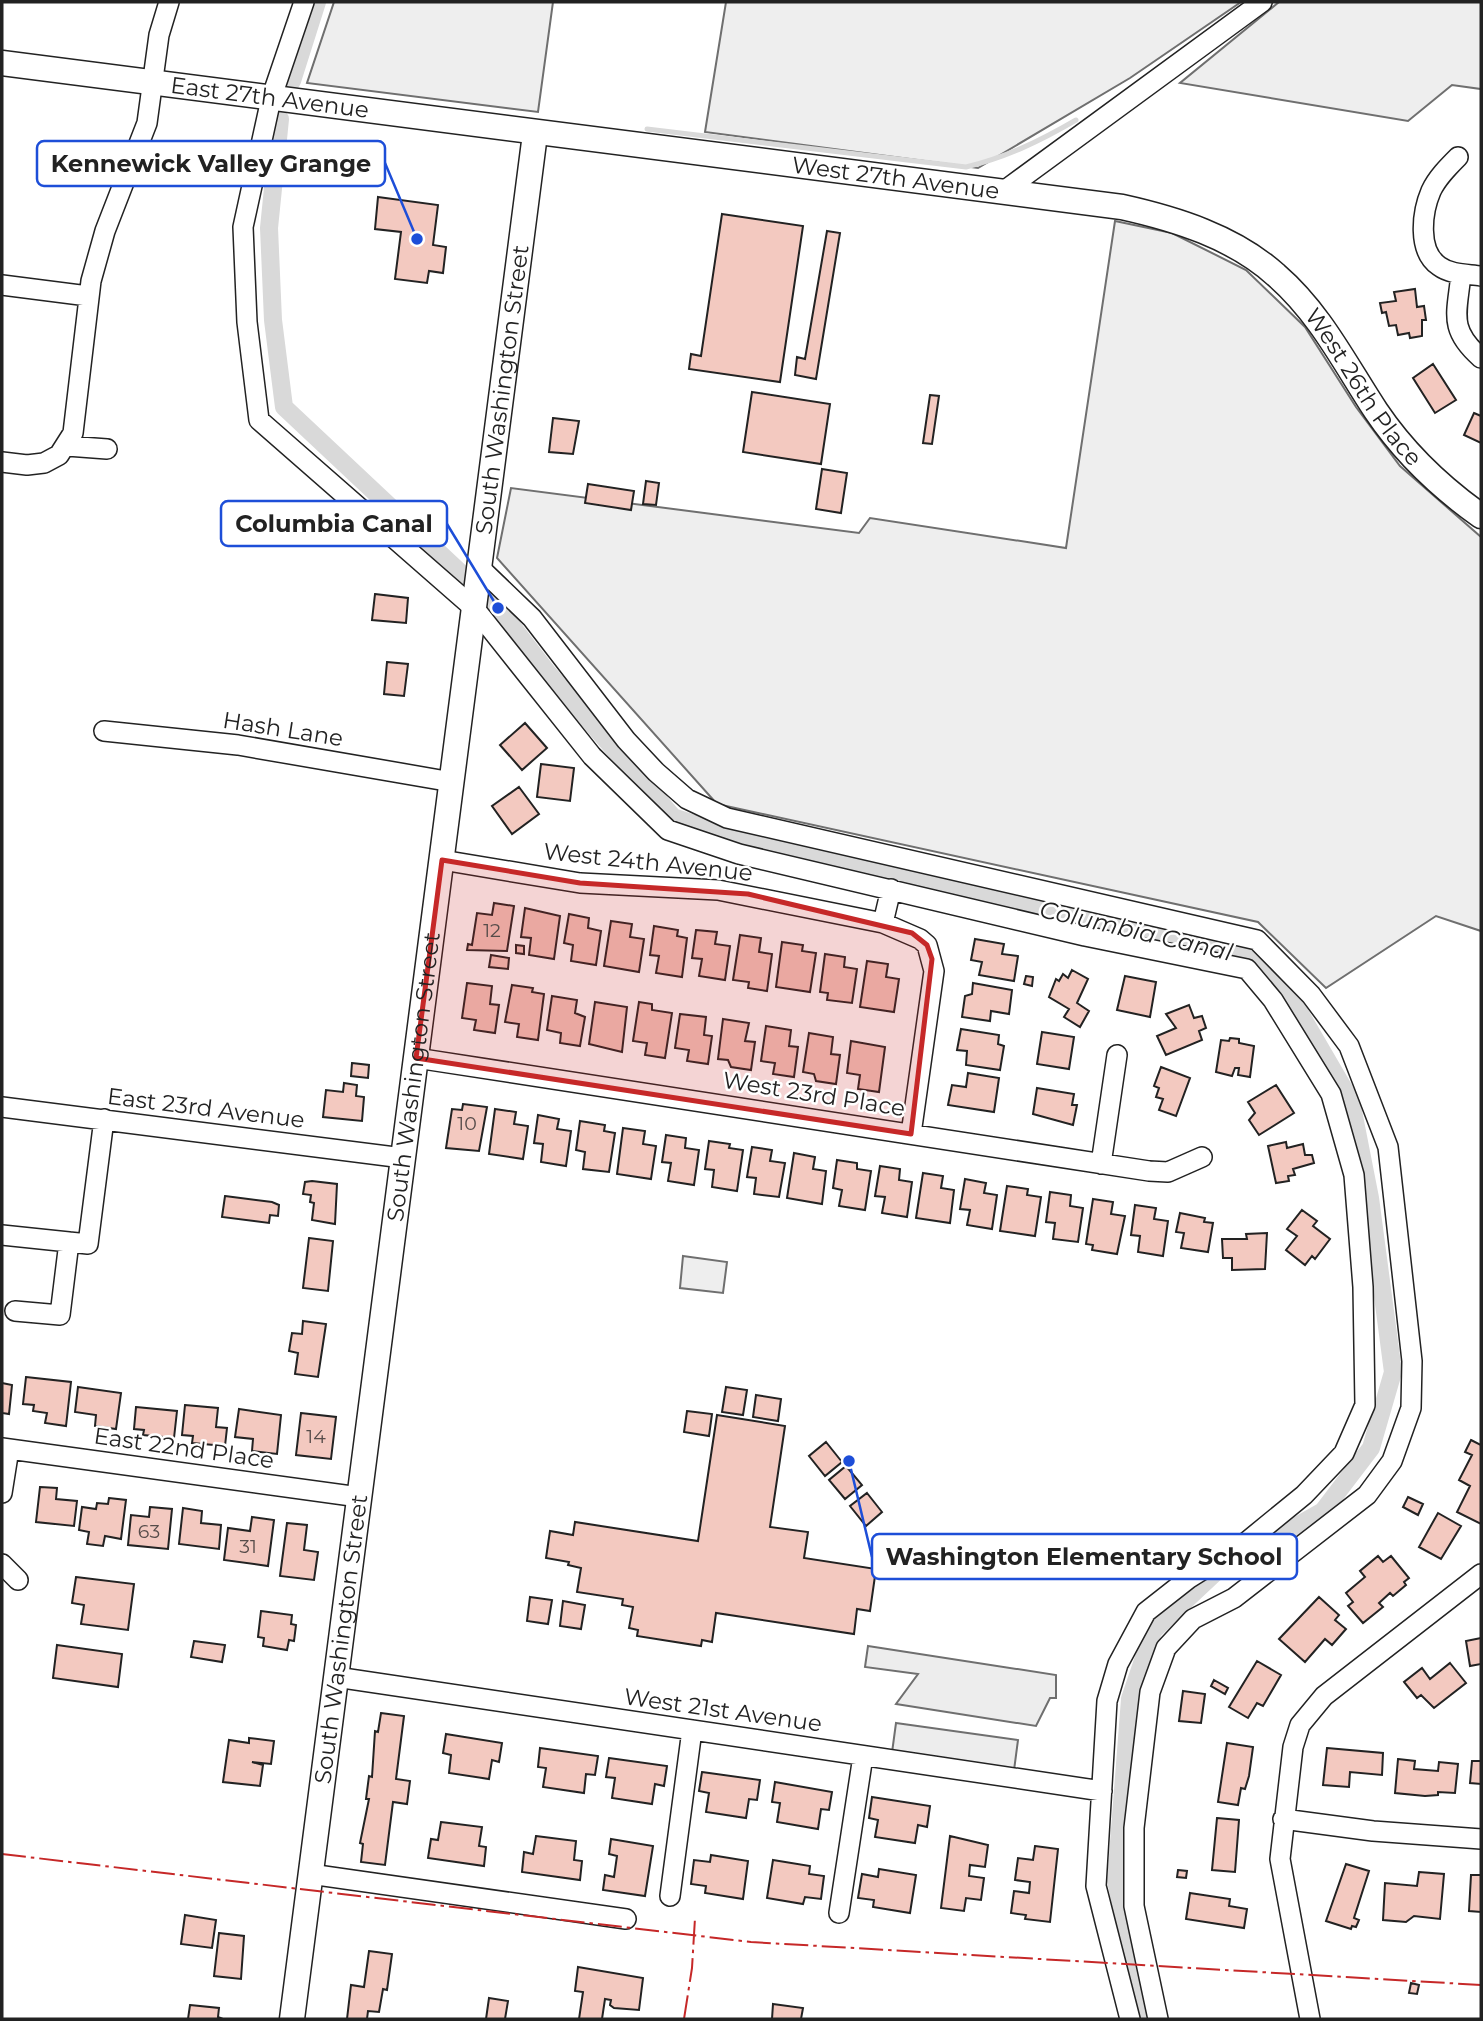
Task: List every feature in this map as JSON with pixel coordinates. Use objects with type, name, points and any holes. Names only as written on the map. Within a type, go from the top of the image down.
[{"type":"main road","name":"East 27th Avenue","points":[[2,63],[535,134]]},
{"type":"main road","name":"West 27th Avenue","points":[[535,134],[1004,191],[1151,213],[1192,226],[1249,254]]},
{"type":"main road","name":"South Washington Street","points":[[292,2019],[535,134]]},
{"type":"main road","name":"West 26th Place","points":[[1249,254],[1274,272],[1316,316],[1378,414],[1412,457],[1435,481],[1481,516]]},
{"type":"street","points":[[2,463],[27,466],[44,463],[63,450],[73,433],[88,296],[105,231],[147,123],[159,35],[169,2]]},
{"type":"street","points":[[304,2],[271,99],[243,227],[247,322],[260,420],[477,588],[532,618],[626,740],[687,799],[727,818],[1257,940],[1311,995],[1349,1046],[1388,1147],[1412,1361],[1411,1408],[1392,1461],[1367,1495],[1234,1598],[1193,1619],[1166,1647],[1150,1692],[1134,1828],[1134,1906],[1158,2019]]},
{"type":"street","points":[[1004,191],[1262,2]]},
{"type":"street","points":[[1458,157],[1432,189],[1423,226],[1430,254],[1437,265],[1461,274],[1481,276]]},
{"type":"street","points":[[1461,274],[1457,332],[1465,344],[1481,358]]},
{"type":"street","points":[[2,285],[88,296]]},
{"type":"street","points":[[63,450],[107,449]]},
{"type":"street","points":[[477,588],[592,756],[668,830],[739,854],[1085,936],[1247,969],[1273,1000],[1331,1094],[1354,1175],[1363,1287],[1365,1405],[1344,1453],[1304,1495],[1244,1545],[1188,1579],[1146,1612],[1118,1664],[1107,1701],[1096,1886],[1130,2019]]},
{"type":"street","name":"Hash Lane","points":[[104,731],[238,745],[452,782]]},
{"type":"street","name":"West 24th Avenue","points":[[442,860],[580,883],[718,890],[883,923],[912,933],[927,945],[934,971],[911,1134]]},
{"type":"street","points":[[883,923],[891,889]]},
{"type":"street","points":[[1101,1164],[1117,1055]]},
{"type":"street","name":"West 23rd Place","points":[[416,1058],[1101,1164],[1168,1172],[1202,1157]]},
{"type":"street","name":"East 23rd Avenue","points":[[2,1107],[403,1158]]},
{"type":"street","points":[[2,1235],[88,1244],[104,1119]]},
{"type":"street","points":[[15,1311],[60,1315],[69,1242]]},
{"type":"street","points":[[2,1493],[5,1449]]},
{"type":"street","name":"East 22nd Place","points":[[5,1449],[359,1497]]},
{"type":"street","points":[[2,1564],[18,1580]]},
{"type":"street","points":[[1311,2019],[1280,1859],[1293,1747],[1300,1725],[1311,1709],[1481,1574]]},
{"type":"street","name":"West 21st Avenue","points":[[336,1677],[1102,1791]]},
{"type":"street","points":[[670,1896],[692,1730]]},
{"type":"street","points":[[839,1913],[863,1756]]},
{"type":"street","points":[[1283,1819],[1373,1831],[1481,1839]]},
{"type":"street","points":[[310,1874],[626,1919]]},
{"type":"highlighted area","points":[[442,860],[580,883],[748,894],[912,933],[927,945],[932,959],[911,1134],[416,1058]]},
{"type":"shaded area","points":[[334,2],[553,2],[538,112],[307,83]]},
{"type":"shaded area","points":[[726,2],[1241,2],[1130,78],[978,168],[705,132]]},
{"type":"shaded area","points":[[1279,2],[1481,2],[1481,89],[1452,85],[1408,121],[1180,83]]},
{"type":"shaded area","points":[[1115,221],[1172,233],[1246,270],[1305,327],[1356,407],[1400,466],[1481,537],[1481,931],[1436,916],[1326,988],[1258,922],[717,804],[497,558],[511,488],[859,533],[870,518],[1066,548]]},
{"type":"shaded area","points":[[683,1256],[727,1262],[723,1293],[680,1288]]},
{"type":"shaded area","points":[[868,1646],[1056,1675],[1056,1698],[1050,1698],[1036,1726],[896,1704],[918,1674],[865,1667]]},
{"type":"shaded area","points":[[896,1723],[1018,1740],[1013,1778],[891,1760]]},
{"type":"building","points":[[378,197],[438,205],[433,245],[446,247],[443,273],[429,271],[427,283],[395,279],[401,232],[375,229]]},
{"type":"building","points":[[722,214],[803,226],[780,382],[689,369],[691,354],[701,356]]},
{"type":"building","points":[[827,231],[840,233],[816,379],[795,375],[797,357],[805,359]]},
{"type":"building","points":[[1415,289],[1417,307],[1424,306],[1426,320],[1422,320],[1422,336],[1410,338],[1409,333],[1398,335],[1396,325],[1389,326],[1386,312],[1382,313],[1380,303],[1396,301],[1394,292]]},
{"type":"building","points":[[1433,364],[1456,400],[1435,413],[1413,378]]},
{"type":"building","points":[[752,392],[830,404],[821,464],[743,452]]},
{"type":"building","points":[[930,395],[939,396],[932,444],[923,443]]},
{"type":"building","points":[[1474,413],[1481,416],[1481,443],[1464,435]]},
{"type":"building","points":[[553,418],[579,421],[573,454],[549,452]]},
{"type":"building","points":[[822,469],[847,473],[841,513],[816,509]]},
{"type":"building","points":[[646,481],[659,483],[656,505],[643,504]]},
{"type":"building","points":[[588,484],[634,491],[631,510],[585,503]]},
{"type":"building","points":[[375,594],[408,598],[406,623],[372,620]]},
{"type":"building","points":[[387,662],[408,664],[404,696],[384,694]]},
{"type":"building","points":[[525,723],[547,748],[522,770],[500,745]]},
{"type":"building","points":[[541,764],[574,768],[570,801],[537,797]]},
{"type":"building","points":[[519,787],[539,814],[512,834],[492,806]]},
{"type":"building","points":[[494,903],[514,906],[507,951],[467,950],[468,944],[472,945],[477,913],[492,915]]},
{"type":"building","points":[[525,908],[560,916],[554,959],[529,955],[531,938],[521,937]]},
{"type":"building","points":[[569,914],[589,918],[588,928],[601,931],[596,965],[571,961],[573,945],[564,943]]},
{"type":"building","points":[[611,921],[632,924],[630,937],[644,939],[639,972],[604,966]]},
{"type":"building","points":[[654,926],[678,930],[677,936],[687,938],[682,977],[656,973],[659,956],[650,955]]},
{"type":"building","points":[[696,930],[717,932],[715,944],[730,946],[725,980],[699,976],[702,959],[692,958]]},
{"type":"building","points":[[740,935],[761,938],[759,952],[772,954],[767,991],[748,988],[749,982],[733,980]]},
{"type":"building","points":[[975,939],[1004,944],[1002,954],[1018,956],[1014,981],[979,975],[982,962],[971,960]]},
{"type":"building","points":[[782,942],[803,945],[802,951],[816,953],[810,992],[776,987]]},
{"type":"building","points":[[516,945],[524,946],[524,954],[516,953]]},
{"type":"building","points":[[825,954],[845,957],[844,967],[857,969],[852,1003],[827,1000],[828,993],[820,992]]},
{"type":"building","points":[[491,955],[509,958],[508,969],[489,967]]},
{"type":"building","points":[[867,961],[888,964],[886,977],[899,979],[894,1012],[860,1007]]},
{"type":"building","points":[[1072,970],[1088,979],[1077,1003],[1089,1011],[1080,1027],[1064,1017],[1069,1009],[1049,997],[1056,979],[1059,981],[1063,974],[1068,978]]},
{"type":"building","points":[[1026,976],[1033,977],[1032,986],[1024,984]]},
{"type":"building","points":[[1125,976],[1156,982],[1150,1017],[1117,1010]]},
{"type":"building","points":[[467,983],[492,986],[490,1004],[499,1005],[495,1033],[474,1030],[476,1020],[462,1018]]},
{"type":"building","points":[[973,983],[1012,990],[1009,1014],[991,1011],[990,1021],[962,1017],[965,996],[972,994]]},
{"type":"building","points":[[512,985],[533,988],[532,992],[544,994],[538,1040],[517,1037],[519,1024],[505,1022]]},
{"type":"building","points":[[552,996],[577,1000],[575,1013],[585,1017],[580,1046],[560,1043],[561,1033],[547,1030]]},
{"type":"building","points":[[595,1002],[627,1007],[622,1052],[589,1044]]},
{"type":"building","points":[[639,1002],[652,1004],[652,1010],[672,1013],[665,1058],[645,1055],[647,1043],[633,1041]]},
{"type":"building","points":[[1189,1005],[1194,1018],[1202,1016],[1206,1028],[1199,1031],[1202,1040],[1166,1055],[1157,1036],[1176,1028],[1166,1014]]},
{"type":"building","points":[[680,1014],[706,1017],[704,1035],[712,1036],[708,1064],[687,1061],[689,1050],[675,1048]]},
{"type":"building","points":[[723,1019],[749,1023],[745,1041],[755,1042],[751,1070],[731,1067],[728,1060],[718,1059]]},
{"type":"building","points":[[766,1026],[791,1030],[789,1046],[798,1047],[794,1077],[773,1074],[775,1063],[761,1061]]},
{"type":"building","points":[[961,1029],[999,1035],[998,1044],[1004,1046],[1000,1070],[966,1065],[967,1051],[957,1050]]},
{"type":"building","points":[[1042,1032],[1074,1037],[1069,1069],[1037,1064]]},
{"type":"building","points":[[809,1033],[833,1037],[831,1054],[840,1055],[836,1084],[816,1081],[814,1074],[803,1072]]},
{"type":"building","points":[[1230,1038],[1254,1046],[1250,1077],[1238,1075],[1239,1068],[1235,1068],[1232,1076],[1216,1072],[1221,1040],[1229,1041]]},
{"type":"building","points":[[851,1041],[885,1047],[879,1092],[858,1089],[860,1075],[847,1073]]},
{"type":"building","points":[[352,1063],[369,1065],[368,1078],[351,1076]]},
{"type":"building","points":[[1161,1067],[1190,1078],[1176,1116],[1159,1110],[1163,1099],[1156,1097],[1159,1088],[1154,1086]]},
{"type":"building","points":[[968,1073],[999,1078],[994,1112],[948,1105],[952,1085],[966,1087]]},
{"type":"building","points":[[344,1083],[357,1085],[356,1096],[364,1097],[362,1121],[323,1117],[326,1090],[343,1092]]},
{"type":"building","points":[[1276,1085],[1294,1113],[1259,1135],[1249,1120],[1255,1113],[1248,1102]]},
{"type":"building","points":[[1037,1088],[1074,1094],[1072,1105],[1077,1105],[1073,1125],[1033,1114]]},
{"type":"building","points":[[463,1104],[487,1107],[479,1151],[446,1148],[452,1109],[462,1110]]},
{"type":"building","points":[[495,1109],[516,1112],[514,1124],[528,1126],[523,1159],[489,1154]]},
{"type":"building","points":[[538,1115],[559,1119],[557,1129],[571,1131],[566,1166],[541,1162],[543,1144],[534,1143]]},
{"type":"building","points":[[580,1121],[605,1125],[604,1131],[615,1133],[609,1172],[583,1169],[585,1152],[576,1150]]},
{"type":"building","points":[[623,1128],[645,1131],[643,1144],[656,1146],[651,1179],[617,1174]]},
{"type":"building","points":[[666,1135],[686,1138],[685,1148],[699,1150],[694,1185],[668,1181],[671,1163],[662,1162]]},
{"type":"building","points":[[709,1141],[730,1144],[729,1148],[743,1150],[737,1191],[712,1187],[714,1170],[705,1169]]},
{"type":"building","points":[[1286,1142],[1287,1148],[1303,1144],[1305,1155],[1312,1155],[1314,1163],[1293,1169],[1295,1175],[1288,1176],[1289,1181],[1276,1183],[1268,1146]]},
{"type":"building","points":[[752,1147],[772,1150],[770,1161],[785,1163],[779,1197],[754,1194],[756,1178],[747,1177]]},
{"type":"building","points":[[794,1153],[815,1157],[813,1169],[826,1171],[822,1204],[787,1198]]},
{"type":"building","points":[[837,1160],[857,1163],[857,1169],[871,1171],[865,1210],[839,1206],[842,1190],[833,1188]]},
{"type":"building","points":[[880,1166],[900,1169],[899,1180],[912,1182],[907,1217],[882,1213],[885,1197],[875,1196]]},
{"type":"building","points":[[923,1173],[943,1176],[941,1188],[954,1190],[950,1223],[916,1218]]},
{"type":"building","points":[[965,1179],[986,1183],[984,1193],[997,1195],[992,1229],[967,1225],[970,1210],[960,1209]]},
{"type":"building","points":[[305,1182],[337,1184],[335,1224],[312,1220],[314,1203],[310,1202],[311,1195],[303,1194]]},
{"type":"building","points":[[1007,1186],[1028,1189],[1027,1195],[1041,1197],[1035,1236],[1000,1231]]},
{"type":"building","points":[[1050,1192],[1071,1195],[1070,1206],[1083,1208],[1078,1242],[1053,1239],[1055,1223],[1046,1222]]},
{"type":"building","points":[[225,1196],[272,1202],[279,1205],[278,1216],[270,1215],[269,1223],[222,1217]]},
{"type":"building","points":[[1093,1199],[1113,1202],[1111,1214],[1125,1216],[1117,1254],[1092,1250],[1093,1245],[1086,1244]]},
{"type":"building","points":[[1135,1205],[1156,1208],[1154,1219],[1168,1221],[1163,1256],[1138,1252],[1140,1236],[1131,1235]]},
{"type":"building","points":[[1302,1210],[1317,1221],[1313,1226],[1330,1239],[1315,1259],[1312,1256],[1305,1265],[1286,1250],[1297,1236],[1287,1229]]},
{"type":"building","points":[[1180,1213],[1205,1218],[1204,1222],[1213,1223],[1208,1252],[1181,1248],[1184,1233],[1176,1232]]},
{"type":"building","points":[[1267,1233],[1265,1269],[1232,1270],[1232,1258],[1223,1258],[1222,1239],[1247,1239],[1246,1234]]},
{"type":"building","points":[[309,1238],[333,1241],[328,1291],[303,1288]]},
{"type":"building","points":[[303,1321],[326,1324],[318,1377],[295,1374],[298,1353],[289,1351],[292,1333],[302,1334]]},
{"type":"building","points":[[26,1377],[71,1382],[66,1426],[45,1423],[47,1413],[33,1411],[34,1405],[23,1404]]},
{"type":"building","points":[[2,1383],[12,1385],[9,1414],[2,1413]]},
{"type":"building","points":[[78,1387],[121,1393],[116,1429],[95,1426],[96,1415],[75,1412]]},
{"type":"building","points":[[726,1387],[747,1390],[743,1415],[722,1412]]},
{"type":"building","points":[[756,1395],[781,1399],[778,1421],[753,1417]]},
{"type":"building","points":[[185,1405],[218,1408],[216,1427],[227,1428],[225,1446],[192,1443],[193,1436],[182,1435]]},
{"type":"building","points":[[136,1407],[177,1411],[174,1438],[143,1435],[144,1430],[134,1429]]},
{"type":"building","points":[[239,1409],[281,1415],[277,1454],[252,1451],[253,1439],[235,1437]]},
{"type":"building","points":[[687,1411],[712,1414],[709,1436],[684,1432]]},
{"type":"building","points":[[301,1413],[336,1417],[331,1459],[296,1455]]},
{"type":"building","points":[[717,1415],[785,1426],[770,1527],[808,1532],[804,1558],[876,1569],[870,1611],[857,1609],[854,1634],[716,1613],[712,1642],[702,1640],[701,1646],[637,1636],[638,1630],[629,1628],[633,1607],[622,1605],[623,1599],[577,1592],[581,1568],[568,1565],[569,1562],[546,1558],[550,1531],[573,1535],[575,1522],[698,1541]]},
{"type":"building","points":[[1471,1440],[1481,1445],[1481,1524],[1457,1512],[1470,1486],[1459,1480],[1472,1455],[1465,1452]]},
{"type":"building","points":[[826,1442],[842,1462],[825,1476],[809,1456]]},
{"type":"building","points":[[846,1466],[862,1485],[845,1499],[829,1480]]},
{"type":"building","points":[[40,1487],[57,1488],[56,1499],[77,1501],[74,1526],[36,1522]]},
{"type":"building","points":[[867,1493],[882,1512],[866,1526],[850,1506]]},
{"type":"building","points":[[1408,1497],[1423,1504],[1418,1515],[1403,1507]]},
{"type":"building","points":[[109,1498],[126,1500],[121,1539],[105,1536],[103,1546],[87,1544],[89,1532],[79,1530],[82,1507],[96,1509],[97,1503],[108,1504]]},
{"type":"building","points":[[150,1507],[172,1509],[168,1549],[128,1545],[131,1515],[149,1517]]},
{"type":"building","points":[[183,1508],[202,1511],[201,1523],[221,1525],[219,1549],[179,1544]]},
{"type":"building","points":[[1438,1513],[1461,1526],[1441,1559],[1419,1547]]},
{"type":"building","points":[[252,1517],[274,1520],[268,1566],[224,1560],[228,1528],[250,1531]]},
{"type":"building","points":[[287,1523],[307,1525],[304,1550],[318,1552],[314,1580],[280,1576]]},
{"type":"building","points":[[1378,1556],[1383,1562],[1391,1556],[1409,1578],[1404,1582],[1406,1585],[1393,1596],[1390,1593],[1379,1603],[1383,1607],[1363,1623],[1348,1606],[1353,1602],[1346,1593],[1365,1577],[1360,1571]]},
{"type":"building","points":[[76,1577],[134,1584],[128,1630],[81,1624],[84,1605],[72,1603]]},
{"type":"building","points":[[530,1597],[552,1600],[548,1624],[527,1621]]},
{"type":"building","points":[[1319,1597],[1339,1615],[1335,1620],[1346,1629],[1332,1645],[1325,1639],[1305,1662],[1279,1639]]},
{"type":"building","points":[[563,1601],[585,1605],[581,1629],[560,1626]]},
{"type":"building","points":[[261,1611],[292,1615],[291,1624],[296,1625],[294,1641],[289,1640],[287,1650],[263,1646],[264,1638],[258,1637]]},
{"type":"building","points":[[1481,1638],[1481,1664],[1470,1666],[1466,1641]]},
{"type":"building","points":[[194,1641],[225,1645],[222,1662],[191,1657]]},
{"type":"building","points":[[57,1645],[122,1654],[118,1687],[53,1678]]},
{"type":"building","points":[[1257,1661],[1281,1675],[1263,1706],[1257,1703],[1248,1718],[1229,1707]]},
{"type":"building","points":[[1450,1663],[1466,1683],[1434,1708],[1421,1695],[1417,1698],[1404,1682],[1422,1668],[1430,1679]]},
{"type":"building","points":[[1214,1680],[1228,1688],[1225,1694],[1211,1686]]},
{"type":"building","points":[[1183,1691],[1205,1694],[1201,1723],[1179,1721]]},
{"type":"building","points":[[381,1713],[404,1716],[396,1779],[410,1781],[407,1804],[393,1802],[385,1865],[361,1862],[363,1844],[360,1843],[369,1799],[366,1799],[369,1776],[372,1777],[375,1731],[378,1732]]},
{"type":"building","points":[[446,1734],[502,1743],[499,1762],[492,1760],[489,1779],[449,1773],[451,1755],[443,1753]]},
{"type":"building","points":[[249,1738],[274,1741],[271,1764],[252,1762],[263,1765],[260,1786],[223,1782],[229,1740],[249,1743]]},
{"type":"building","points":[[1227,1743],[1253,1747],[1249,1776],[1245,1789],[1241,1788],[1238,1805],[1218,1802]]},
{"type":"building","points":[[540,1748],[598,1756],[595,1775],[586,1774],[584,1793],[543,1787],[546,1768],[538,1767]]},
{"type":"building","points":[[1327,1748],[1383,1753],[1382,1775],[1350,1772],[1349,1787],[1323,1785]]},
{"type":"building","points":[[609,1758],[667,1766],[664,1786],[655,1784],[652,1804],[612,1798],[615,1778],[606,1777]]},
{"type":"building","points":[[1398,1759],[1415,1761],[1414,1769],[1438,1771],[1439,1762],[1458,1764],[1455,1793],[1438,1792],[1438,1795],[1425,1796],[1395,1793]]},
{"type":"building","points":[[1472,1761],[1481,1761],[1481,1784],[1470,1783]]},
{"type":"building","points":[[702,1772],[760,1780],[757,1800],[749,1799],[746,1818],[706,1812],[709,1793],[699,1791]]},
{"type":"building","points":[[775,1782],[832,1792],[829,1810],[821,1809],[818,1829],[777,1822],[780,1803],[772,1802]]},
{"type":"building","points":[[872,1797],[930,1806],[927,1827],[918,1825],[915,1843],[875,1837],[878,1820],[869,1818]]},
{"type":"building","points":[[1217,1818],[1239,1820],[1235,1872],[1212,1870]]},
{"type":"building","points":[[441,1822],[482,1827],[479,1846],[486,1847],[484,1866],[428,1858],[431,1839],[438,1840]]},
{"type":"building","points":[[536,1836],[576,1841],[574,1860],[582,1861],[580,1880],[522,1872],[524,1852],[533,1854]]},
{"type":"building","points":[[950,1836],[988,1845],[985,1867],[970,1865],[969,1876],[984,1878],[981,1900],[966,1898],[964,1911],[941,1908]]},
{"type":"building","points":[[611,1839],[653,1846],[645,1896],[603,1890],[605,1875],[614,1877],[617,1856],[609,1854]]},
{"type":"building","points":[[1035,1846],[1058,1849],[1050,1922],[1025,1919],[1026,1915],[1011,1913],[1014,1891],[1029,1893],[1030,1882],[1015,1880],[1018,1858],[1033,1860]]},
{"type":"building","points":[[711,1855],[748,1861],[743,1899],[705,1893],[706,1886],[691,1884],[694,1860],[710,1862]]},
{"type":"building","points":[[773,1860],[810,1866],[809,1874],[824,1876],[821,1899],[805,1897],[803,1904],[767,1898]]},
{"type":"building","points":[[1346,1864],[1369,1871],[1354,1918],[1359,1920],[1356,1927],[1352,1926],[1351,1929],[1326,1921]]},
{"type":"building","points":[[879,1869],[916,1875],[910,1913],[873,1907],[874,1900],[858,1898],[862,1874],[878,1877]]},
{"type":"building","points":[[1178,1870],[1187,1871],[1186,1878],[1177,1877]]},
{"type":"building","points":[[1419,1872],[1444,1874],[1440,1919],[1414,1916],[1406,1922],[1383,1920],[1385,1883],[1417,1886]]},
{"type":"building","points":[[1471,1875],[1481,1875],[1481,1912],[1469,1911]]},
{"type":"building","points":[[1190,1893],[1230,1899],[1229,1906],[1247,1909],[1244,1928],[1186,1919]]},
{"type":"building","points":[[185,1915],[216,1920],[212,1948],[181,1944]]},
{"type":"building","points":[[219,1933],[244,1936],[241,1979],[214,1976]]},
{"type":"building","points":[[369,1951],[392,1954],[387,1990],[383,1989],[379,2012],[368,2011],[367,2019],[347,2019],[351,1985],[364,1987]]},
{"type":"building","points":[[578,1967],[643,1978],[639,2010],[614,2008],[610,2005],[611,2000],[605,1999],[602,2019],[579,2019],[583,1992],[575,1991]]},
{"type":"building","points":[[1411,1983],[1419,1985],[1417,1994],[1409,1993]]},
{"type":"building","points":[[489,1998],[508,2001],[505,2019],[486,2019]]},
{"type":"building","points":[[773,2004],[803,2008],[801,2019],[772,2019]]},
{"type":"building","points":[[190,2005],[219,2008],[218,2017],[223,2019],[188,2019]]},
{"type":"waterway","name":"Columbia Canal","points":[[292,81],[317,2]]},
{"type":"waterway","name":"Columbia Canal","points":[[280,119],[269,228],[273,320],[284,407],[498,608],[548,673],[673,817],[742,840],[1262,960],[1291,998],[1351,1101],[1370,1198],[1393,1372],[1371,1448],[1323,1511],[1216,1572],[1153,1631],[1130,1699],[1116,1881],[1145,2019]]},
{"type":"waterway","points":[[647,129],[966,167],[1023,148],[1076,120]]},
{"type":"power","points":[[2,1854],[751,1942],[1481,1985]]},
{"type":"power","points":[[684,2019],[692,1968],[695,1918]]},
{"type":"place","name":"Kennewick Valley Grange","points":[[417,239]]},
{"type":"place","name":"Columbia Canal","points":[[498,608]]},
{"type":"place","name":"Washington Elementary School","points":[[849,1461]]}]
